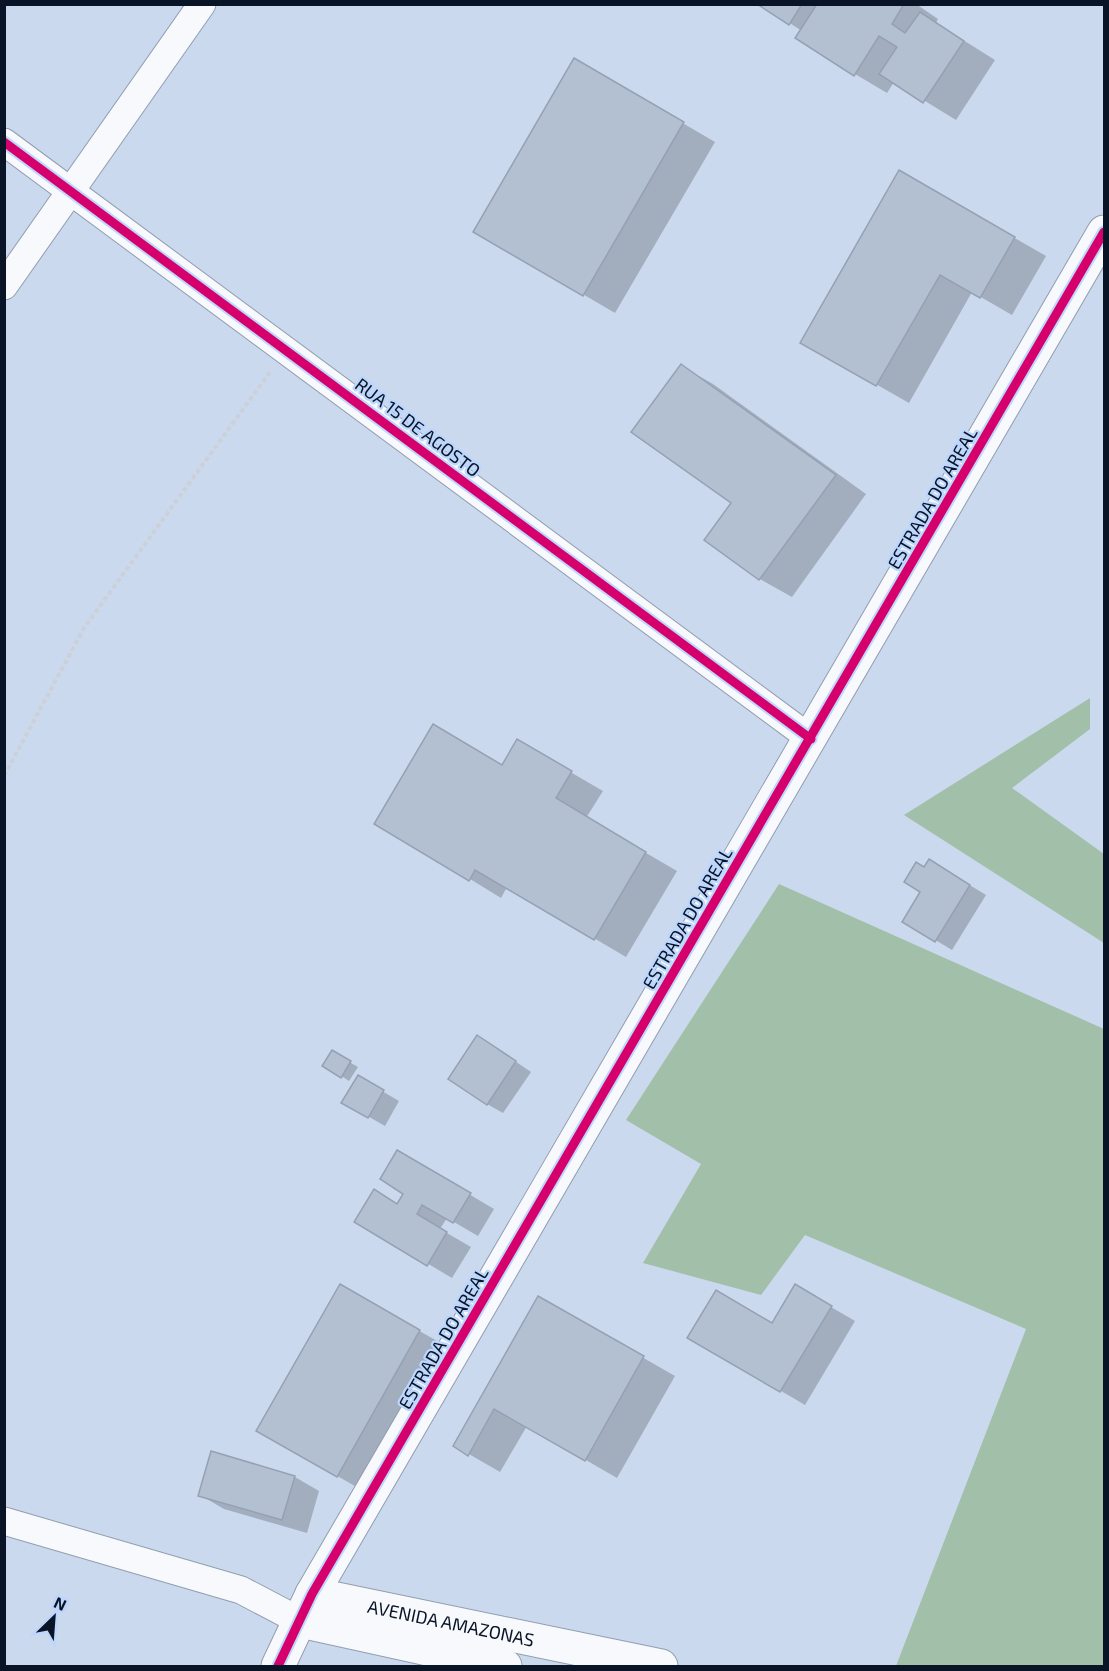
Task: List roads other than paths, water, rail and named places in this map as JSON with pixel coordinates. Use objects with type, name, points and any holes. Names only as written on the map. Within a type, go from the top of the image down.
[{"type":"street","points":[[4,286],[202,4]]},
{"type":"street","name":"RUA 15 DE AGOSTO","points":[[4,142],[811,740]]},
{"type":"street","name":"ESTRADA DO AREAL","points":[[278,1666],[306,1607],[1104,232]]},
{"type":"street","name":"AVENIDA AMAZONAS","points":[[4,1521],[505,1666]]},
{"type":"street","name":"AVENIDA AMAZONAS","points":[[306,1607],[661,1666]]}]
